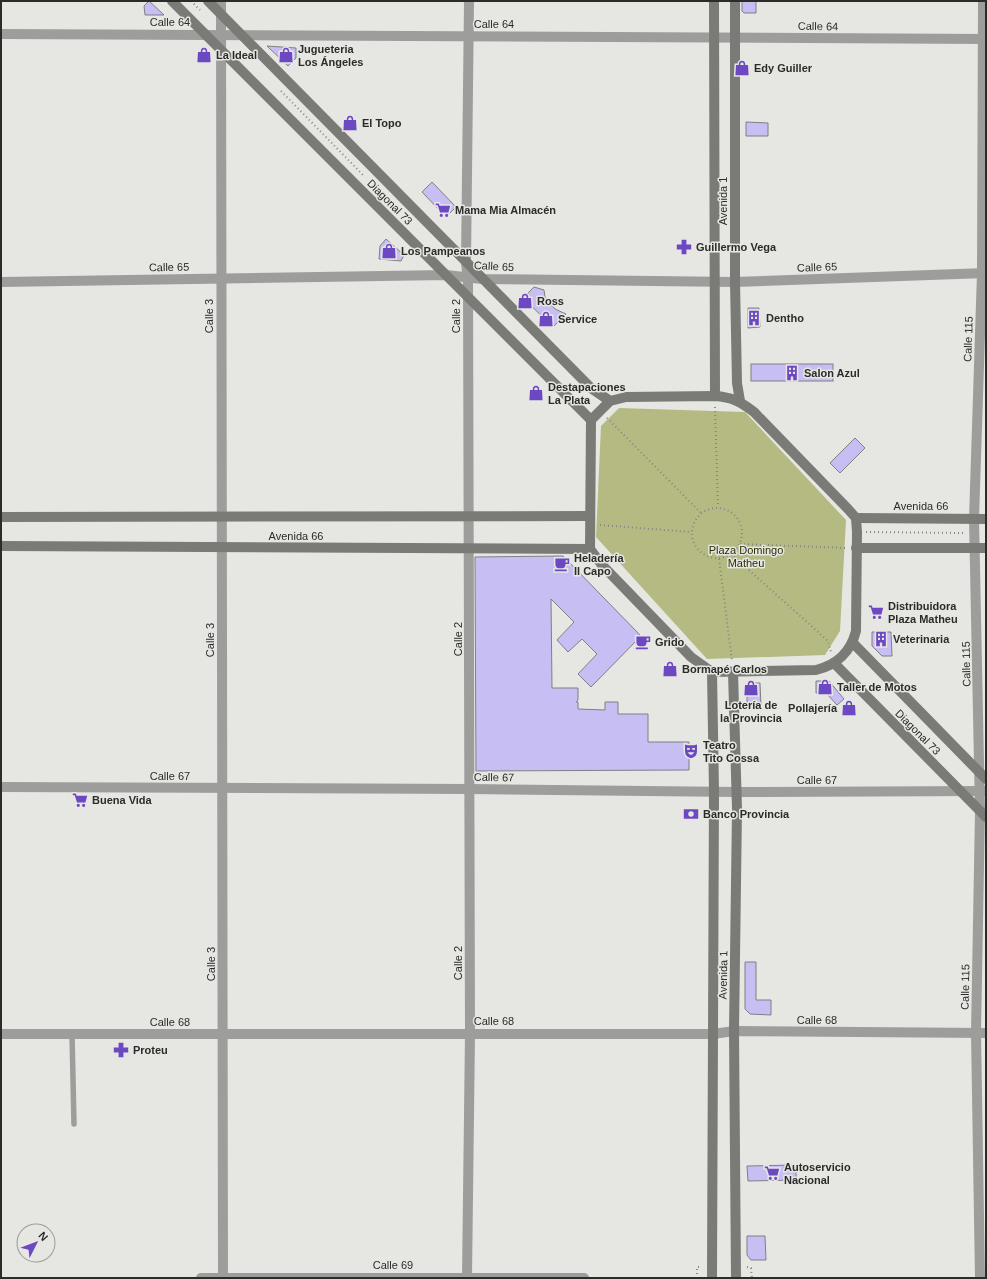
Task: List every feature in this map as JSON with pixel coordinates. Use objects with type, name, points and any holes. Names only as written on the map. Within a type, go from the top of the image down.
[{"type":"main road","name":"Diagonal 73","points":[[172,1],[591,420]]},
{"type":"main road","name":"Diagonal 73","points":[[208,1],[243,34],[482,279],[591,388],[610,401]]},
{"type":"main road","name":"Avenida 1","points":[[714,1],[715,396]]},
{"type":"main road","name":"Avenida 1","points":[[735,1],[735,282],[737,383],[740,401]]},
{"type":"main road","points":[[715,396],[729,396],[740,401],[754,412],[856,518],[856,631],[853,643],[834,663],[816,670],[712,672],[691,657],[602,565],[590,549],[589,516],[591,420],[610,401],[626,397],[715,396]]},
{"type":"main road","name":"Avenida 66","points":[[1,517],[589,516]]},
{"type":"main road","name":"Avenida 66","points":[[856,518],[986,519]]},
{"type":"main road","name":"Avenida 66","points":[[1,546],[590,549]]},
{"type":"main road","points":[[856,548],[981,548]]},
{"type":"main road","name":"Diagonal 73","points":[[853,643],[983,775]]},
{"type":"main road","name":"Diagonal 73","points":[[834,663],[983,814]]},
{"type":"main road","name":"Avenida 1","points":[[712,672],[714,791],[712,1278]]},
{"type":"main road","name":"Avenida 1","points":[[733,672],[737,792],[734,1031],[736,1278]]},
{"type":"street","name":"Calle 3","points":[[221,1],[223,1278]]},
{"type":"street","name":"Calle 2","points":[[468,1278],[470,1033],[470,516],[468,277],[466,262],[469,1]]},
{"type":"street","name":"Calle 115","points":[[980,1278],[983,775],[981,548],[975,534],[974,519],[984,273],[985,39],[983,1]]},
{"type":"street","name":"Calle 64","points":[[1,34],[243,34],[985,39]]},
{"type":"street","name":"Calle 65","points":[[1,282],[221,277],[446,275],[482,279],[735,282],[984,273]]},
{"type":"street","name":"Calle 67","points":[[1,787],[737,792],[983,790]]},
{"type":"street","name":"Calle 68","points":[[1,1034],[712,1034],[734,1031],[981,1033]]},
{"type":"street","name":"Calle 69","points":[[201,1278],[584,1278]]},
{"type":"lane","points":[[72,1034],[74,1124]]},
{"type":"path","points":[[715,396],[718,507]]},
{"type":"path","points":[[599,411],[701,512]]},
{"type":"path","points":[[718,507],[733,514],[742,528],[740,544],[731,554],[719,559],[705,556],[694,546],[691,532],[701,512],[718,507]]},
{"type":"path","points":[[589,516],[601,526],[691,532]]},
{"type":"path","points":[[857,532],[975,534]]},
{"type":"path","points":[[740,544],[856,548]]},
{"type":"path","points":[[731,554],[828,641],[834,663]]},
{"type":"path","points":[[719,559],[733,672]]},
{"type":"green space","name":"Plaza Domingo Matheu","points":[[619,408],[745,412],[846,520],[840,631],[825,655],[707,659],[596,537],[601,426]]},
{"type":"building","points":[[149,1],[164,15],[145,15],[144,6]]},
{"type":"building","points":[[742,1],[756,1],[756,13],[744,13],[742,11]]},
{"type":"building","name":"Jugueteria Los Ángeles","points":[[267,46],[296,48],[296,58],[288,66]]},
{"type":"building","points":[[746,122],[768,123],[768,136],[746,136]]},
{"type":"building","points":[[432,182],[456,207],[446,217],[422,192]]},
{"type":"building","name":"Los Pampeanos","points":[[386,239],[404,255],[401,261],[379,259],[380,246]]},
{"type":"building","points":[[534,287],[544,290],[545,297],[555,309],[566,314],[553,327],[523,298]]},
{"type":"building","name":"Dentho","points":[[748,308],[759,308],[760,327],[748,328]]},
{"type":"building","name":"Salon Azul","points":[[751,364],[833,364],[833,381],[751,381]]},
{"type":"building","points":[[855,438],[865,448],[840,473],[830,463]]},
{"type":"building","points":[[563,556],[641,636],[591,687],[578,674],[597,654],[582,639],[568,652],[557,640],[574,622],[551,599],[552,688],[578,688],[578,700],[576,702],[578,702],[578,709],[605,710],[605,702],[618,702],[618,714],[648,714],[648,742],[689,742],[689,770],[476,771],[475,557]]},
{"type":"building","name":"Veterinaria","points":[[872,632],[891,632],[892,656],[882,656],[872,646]]},
{"type":"building","name":"Taller de Motos","points":[[816,681],[829,681],[844,699],[837,705],[827,694],[816,693]]},
{"type":"building","points":[[747,683],[760,683],[761,706],[747,706]]},
{"type":"building","points":[[745,962],[756,962],[756,1000],[771,1000],[771,1015],[750,1014],[745,1009]]},
{"type":"building","name":"Autoservicio Nacional","points":[[796,1165],[796,1180],[748,1181],[747,1166]]},
{"type":"building","points":[[747,1236],[765,1236],[766,1260],[751,1260],[747,1255]]},
{"type":"place","name":"La Ideal","points":[[204,55]]},
{"type":"place","name":"Jugueteria Los Ángeles","points":[[286,55]]},
{"type":"place","name":"Edy Guiller","points":[[742,68]]},
{"type":"place","name":"El Topo","points":[[350,123]]},
{"type":"place","name":"Mama Mia Almacén","points":[[443,210]]},
{"type":"place","name":"Guillermo Vega","points":[[684,247]]},
{"type":"place","name":"Los Pampeanos","points":[[389,251]]},
{"type":"place","name":"Ross","points":[[525,301]]},
{"type":"place","name":"Dentho","points":[[754,318]]},
{"type":"place","name":"Service","points":[[546,319]]},
{"type":"place","name":"Salon Azul","points":[[792,373]]},
{"type":"place","name":"Destapaciones La Plata","points":[[536,393]]},
{"type":"place","name":"Heladería Il Capo","points":[[562,564]]},
{"type":"place","name":"Distribuidora Plaza Matheu","points":[[876,612]]},
{"type":"place","name":"Veterinaria","points":[[881,639]]},
{"type":"place","name":"Grido","points":[[643,642]]},
{"type":"place","name":"Bormapé Carlos","points":[[670,669]]},
{"type":"place","name":"Taller de Motos","points":[[825,687]]},
{"type":"place","name":"Lotería de la Provincia","points":[[751,688]]},
{"type":"place","name":"Pollajería","points":[[849,708]]},
{"type":"place","name":"Teatro Tito Cossa","points":[[691,751]]},
{"type":"place","name":"Buena Vida","points":[[80,800]]},
{"type":"place","name":"Banco Provincia","points":[[691,814]]},
{"type":"place","name":"Proteu","points":[[121,1050]]},
{"type":"place","name":"Autoservicio Nacional","points":[[772,1173]]}]
